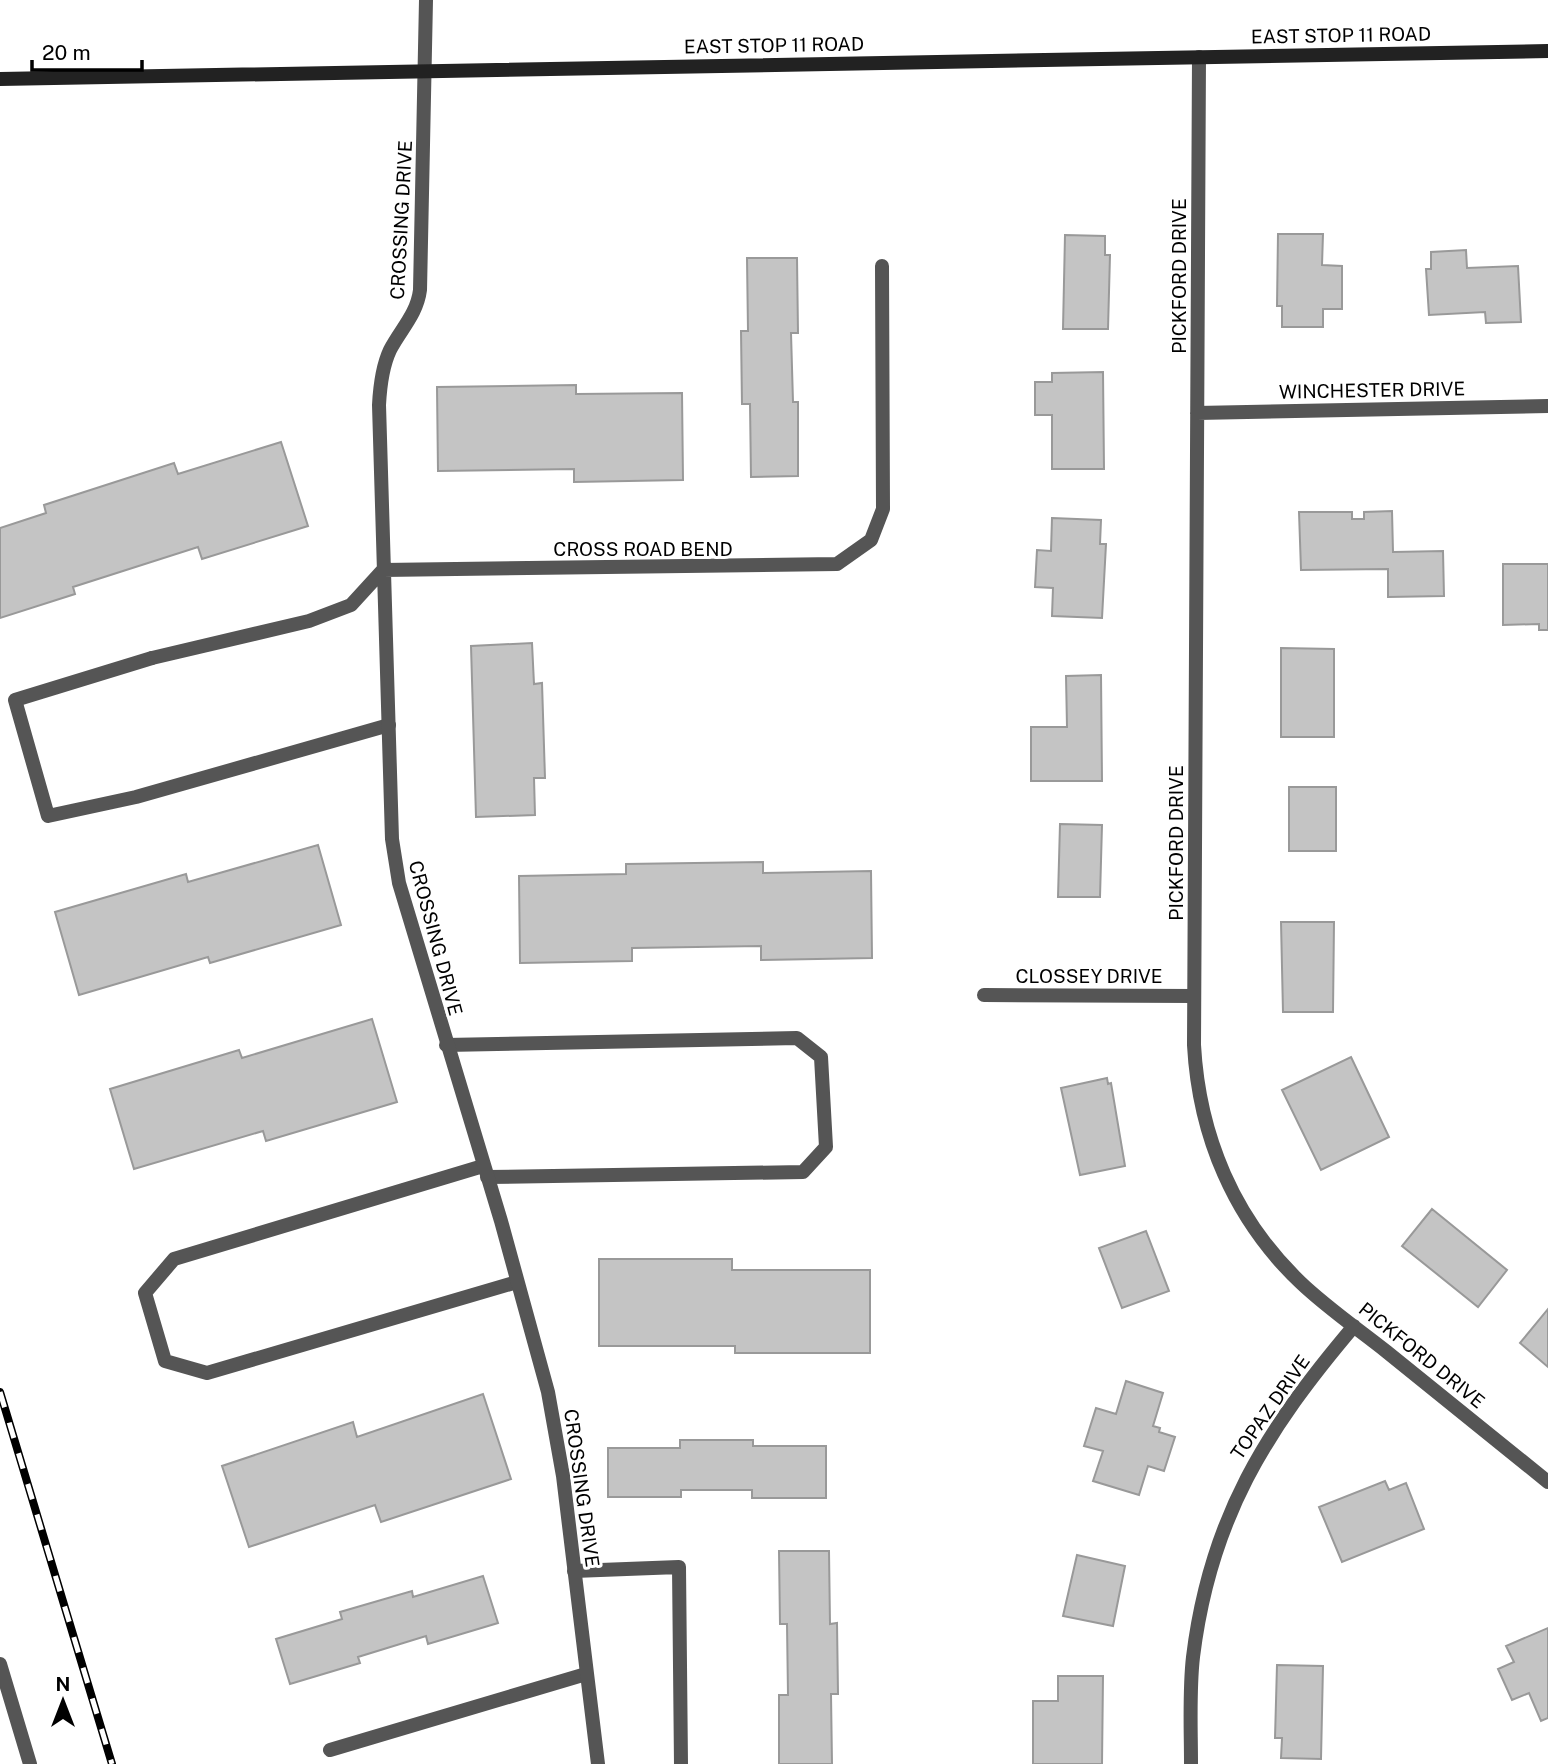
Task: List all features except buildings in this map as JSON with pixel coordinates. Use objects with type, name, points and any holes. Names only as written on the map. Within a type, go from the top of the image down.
[{"type":"main road","name":"EAST STOP 11 ROAD","points":[[0,79],[1548,51]]},
{"type":"street","name":"CROSSING DRIVE","points":[[426,0],[427,71],[419,298],[407,325],[390,350],[380,388],[383,570],[395,863],[517,1282],[555,1426],[598,1764]]},
{"type":"street","name":"PICKFORD DRIVE","points":[[1199,57],[1194,996],[1194,1045],[1199,1098],[1213,1148],[1230,1189],[1253,1228],[1275,1256],[1306,1287],[1548,1482]]},
{"type":"street","name":"CROSS ROAD BEND","points":[[383,570],[827,567],[856,553],[872,540],[883,509],[882,266]]},
{"type":"street","name":"WINCHESTER DRIVE","points":[[1198,413],[1548,406]]},
{"type":"street","points":[[383,570],[351,605],[309,621],[152,658],[15,700],[48,816],[136,797],[389,726]]},
{"type":"street","name":"CLOSSEY DRIVE","points":[[984,995],[1194,996]]},
{"type":"street","points":[[446,1045],[797,1038],[821,1057],[825,1147],[803,1172],[485,1172],[174,1259],[145,1293],[165,1361],[207,1373],[517,1282]]},
{"type":"street","name":"TOPAZ DRIVE","points":[[1191,1764],[1193,1658],[1205,1590],[1219,1540],[1245,1476],[1270,1433],[1310,1378],[1354,1326]]},
{"type":"street","points":[[574,1572],[679,1567],[681,1764]]},
{"type":"street","points":[[0,1664],[30,1764]]},
{"type":"street","points":[[330,1750],[586,1674]]},
{"type":"railway","points":[[0,1392],[112,1764]]}]
